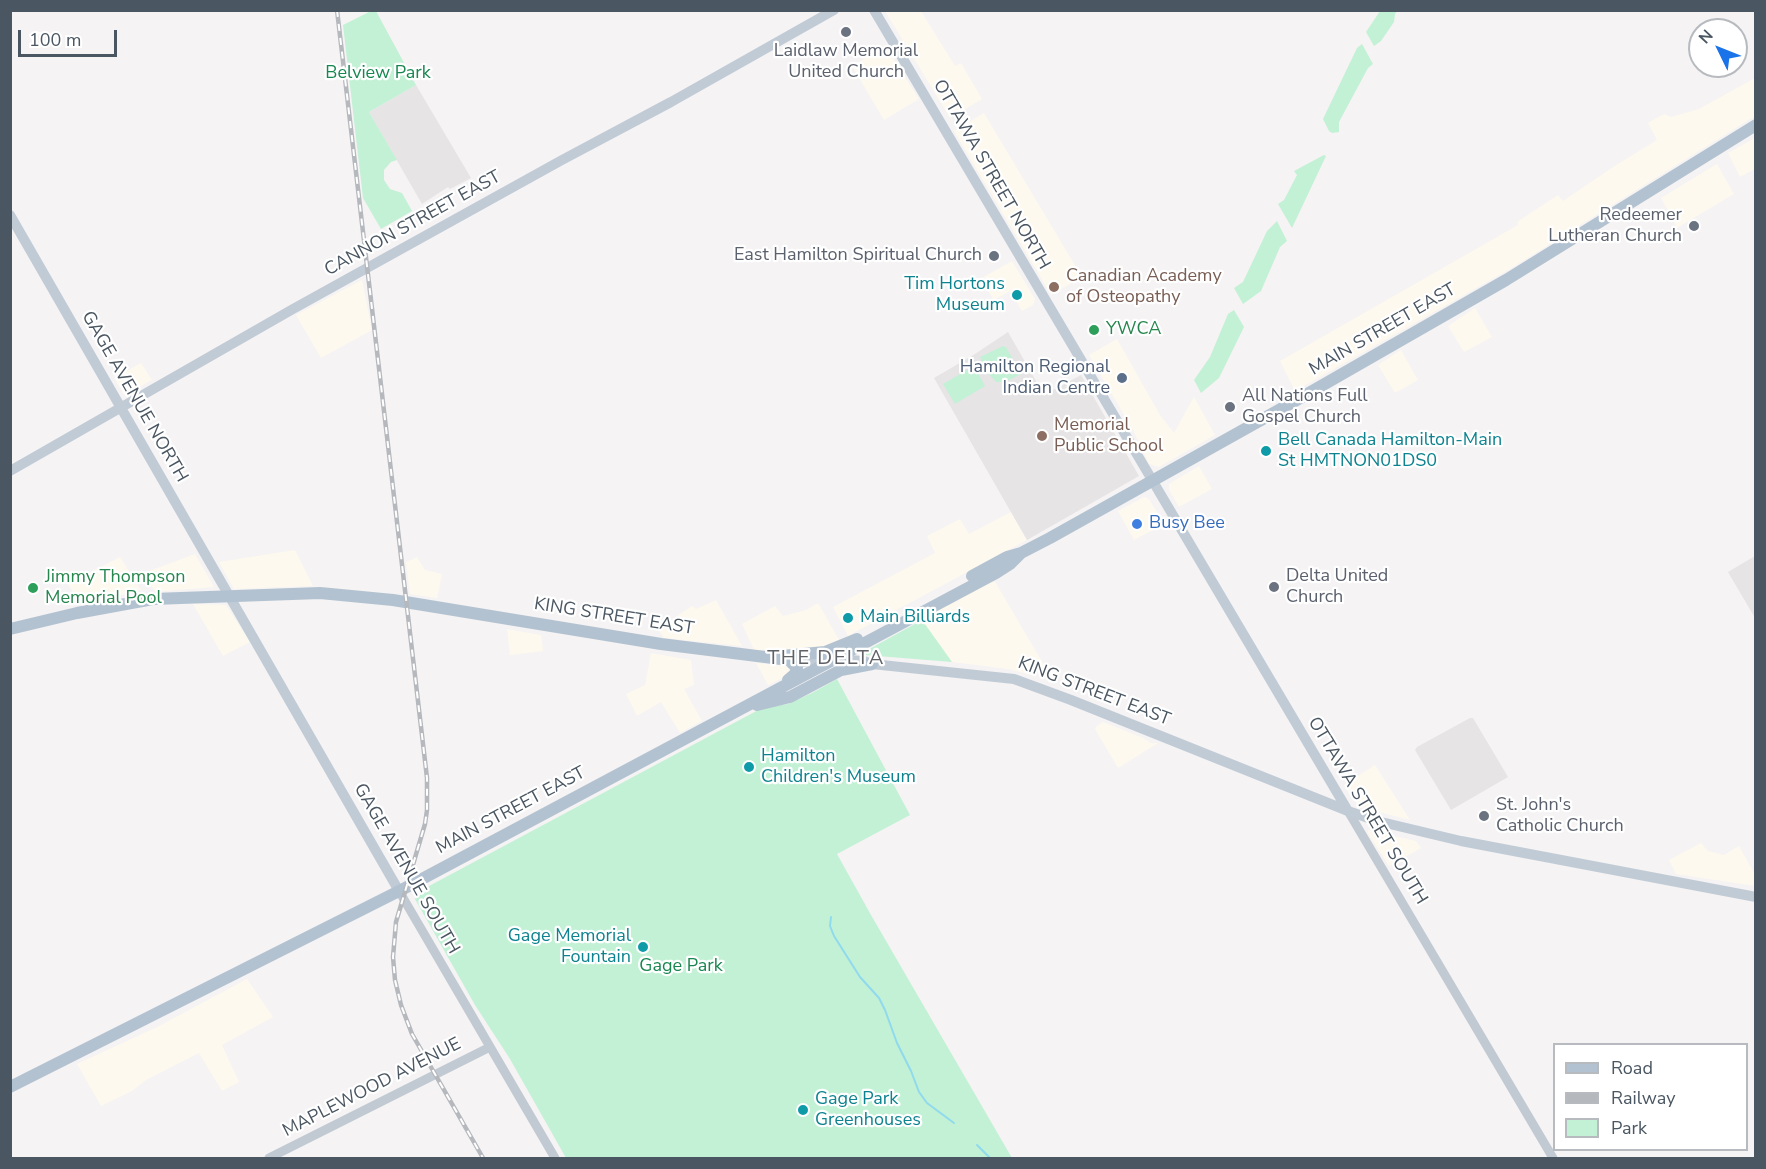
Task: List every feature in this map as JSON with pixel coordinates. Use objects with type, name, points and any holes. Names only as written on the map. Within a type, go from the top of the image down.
[{"type":"main road","name":"CANNON STREET EAST","points":[[10,471],[536,174],[671,102],[834,10]]},
{"type":"main road","name":"OTTAWA STREET NORTH","points":[[874,10],[1152,480]]},
{"type":"main road","name":"MAIN STREET EAST","points":[[771,657],[814,654],[837,649],[1007,557],[1021,553],[1506,280],[1755,125]]},
{"type":"main road","name":"GAGE AVENUE NORTH","points":[[10,215],[229,596]]},
{"type":"main road","name":"OTTAWA STREET SOUTH","points":[[1152,480],[1348,811]]},
{"type":"main road","name":"MAIN STREET EAST","points":[[10,1087],[399,891],[1002,569],[1021,553]]},
{"type":"main road","name":"KING STREET EAST","points":[[10,629],[153,600],[320,593],[365,596],[661,644],[803,662],[834,659],[864,660],[872,664],[987,675],[1026,682],[1377,821],[1461,841],[1755,897]]},
{"type":"main road","name":"GAGE AVENUE SOUTH","points":[[229,596],[399,891]]},
{"type":"main road","points":[[773,691],[793,677],[797,671],[796,666],[789,660]]},
{"type":"main road","points":[[730,714],[758,704],[790,697],[841,670],[872,664]]},
{"type":"street","name":"OTTAWA STREET SOUTH","points":[[1348,811],[1553,1158]]},
{"type":"street","name":"GAGE AVENUE SOUTH","points":[[399,891],[555,1158]]},
{"type":"street","name":"MAPLEWOOD AVENUE","points":[[269,1158],[490,1047]]},
{"type":"shaded area","points":[[885,11],[921,11],[955,66],[961,63],[982,99],[950,118]]},
{"type":"shaded area","points":[[885,46],[919,99],[884,120],[852,66]]},
{"type":"shaded area","points":[[1755,78],[1755,116],[1510,269],[1295,391],[1280,361],[1518,225],[1517,222],[1558,195],[1563,201],[1657,140],[1648,123],[1664,114],[1671,117],[1699,109]]},
{"type":"shaded area","points":[[416,85],[471,178],[450,189],[448,187],[422,204],[369,112]]},
{"type":"shaded area","points":[[984,113],[1082,277],[1051,295],[954,131]]},
{"type":"shaded area","points":[[1755,138],[1755,169],[1740,177],[1728,153]]},
{"type":"shaded area","points":[[1717,164],[1734,194],[1677,228],[1661,198]]},
{"type":"shaded area","points":[[1012,261],[1035,299],[1033,305],[1022,311],[1010,291],[994,300],[980,279]]},
{"type":"shaded area","points":[[362,280],[372,330],[321,358],[296,315]]},
{"type":"shaded area","points":[[1475,308],[1492,337],[1464,352],[1448,326]]},
{"type":"shaded area","name":"Memorial Public School","points":[[1008,332],[1044,395],[1081,375],[1139,476],[1027,540],[934,378]]},
{"type":"shaded area","points":[[1117,339],[1160,415],[1174,433],[1194,397],[1215,435],[1159,467],[1149,464],[1133,430],[1089,355]]},
{"type":"shaded area","points":[[1401,350],[1418,380],[1395,393],[1378,365]]},
{"type":"shaded area","points":[[141,363],[152,380],[124,395],[114,378]]},
{"type":"shaded area","points":[[1199,466],[1212,489],[1179,507],[1169,490],[1169,484]]},
{"type":"shaded area","points":[[1144,497],[1149,499],[1164,524],[1134,540],[1118,511]]},
{"type":"shaded area","points":[[1011,512],[1027,540],[848,636],[833,607],[935,553],[927,536],[960,519],[969,534]]},
{"type":"shaded area","points":[[295,550],[313,586],[234,589],[219,562]]},
{"type":"shaded area","points":[[195,554],[214,587],[155,592],[144,573]]},
{"type":"shaded area","points":[[1755,556],[1755,618],[1728,572]]},
{"type":"shaded area","points":[[120,557],[141,590],[82,606],[68,584]]},
{"type":"shaded area","points":[[417,557],[425,570],[442,574],[437,598],[410,594],[406,562]]},
{"type":"shaded area","points":[[994,580],[1044,665],[1032,675],[1007,669],[952,662],[922,620],[975,587]]},
{"type":"shaded area","points":[[716,600],[742,646],[664,638],[658,629],[692,606],[696,609]]},
{"type":"shaded area","points":[[818,603],[841,643],[811,650],[754,650],[742,624],[775,606],[783,616],[806,610]]},
{"type":"shaded area","points":[[193,604],[226,605],[250,642],[223,656]]},
{"type":"shaded area","points":[[507,629],[541,635],[543,651],[510,655]]},
{"type":"shaded area","points":[[651,653],[691,660],[694,685],[684,689],[702,721],[680,733],[661,702],[637,716],[626,694],[645,685]]},
{"type":"shaded area","points":[[756,663],[790,666],[791,674],[768,685]]},
{"type":"shaded area","points":[[1473,718],[1508,777],[1451,810],[1415,750]]},
{"type":"shaded area","points":[[1103,722],[1151,743],[1158,743],[1118,768],[1095,729]]},
{"type":"shaded area","points":[[1375,765],[1410,820],[1362,808],[1353,800],[1344,785]]},
{"type":"shaded area","points":[[1368,830],[1416,841],[1421,848],[1389,866]]},
{"type":"shaded area","points":[[1701,843],[1708,851],[1724,855],[1739,846],[1755,875],[1755,886],[1676,874],[1669,860]]},
{"type":"shaded area","points":[[247,979],[273,1017],[222,1045],[239,1082],[222,1091],[199,1053],[101,1106],[77,1064],[157,1027]]},
{"type":"green space","name":"Belview Park","points":[[371,11],[376,11],[416,85],[369,112],[397,160],[391,162],[384,170],[384,180],[390,189],[402,193],[412,211],[381,229],[363,198],[343,25]]},
{"type":"green space","points":[[1380,11],[1397,11],[1394,22],[1381,41],[1374,46],[1366,32]]},
{"type":"green space","points":[[1362,44],[1373,64],[1368,68],[1339,122],[1339,132],[1332,133],[1323,119],[1357,48]]},
{"type":"green space","points":[[1326,156],[1292,228],[1278,204],[1284,200],[1297,175],[1294,171]]},
{"type":"green space","points":[[1277,221],[1287,241],[1280,247],[1261,291],[1243,304],[1234,288],[1243,282],[1267,231]]},
{"type":"green space","points":[[1234,310],[1244,327],[1219,378],[1201,393],[1194,380],[1210,357],[1228,314]]},
{"type":"green space","points":[[1003,346],[1006,347],[1021,374],[1005,382],[996,382],[987,372],[980,357]]},
{"type":"green space","points":[[974,366],[985,386],[955,404],[943,384]]},
{"type":"green space","points":[[922,620],[952,662],[865,655],[864,652]]},
{"type":"green space","name":"Gage Park","points":[[837,679],[910,815],[837,854],[1012,1158],[566,1158],[415,899],[416,893],[762,708],[788,704]]},
{"type":"waterway","points":[[831,917],[830,926],[834,936],[860,977],[879,998],[919,1092],[927,1103],[954,1123]]},
{"type":"waterway","points":[[977,1145],[990,1158]]},
{"type":"railway","points":[[337,10],[427,778],[425,824],[396,922],[393,957],[395,980],[412,1034],[483,1158]]},
{"type":"place","name":"Laidlaw Memorial United Church","points":[[846,32]]},
{"type":"place","name":"Redeemer Lutheran Church","points":[[1694,226]]},
{"type":"place","name":"East Hamilton Spiritual Church","points":[[994,256]]},
{"type":"place","name":"Canadian Academy of Osteopathy","points":[[1054,287]]},
{"type":"place","name":"Tim Hortons Museum","points":[[1017,295]]},
{"type":"place","name":"YWCA","points":[[1094,330]]},
{"type":"place","name":"Hamilton Regional Indian Centre","points":[[1122,378]]},
{"type":"place","name":"All Nations Full Gospel Church","points":[[1230,407]]},
{"type":"place","name":"Memorial Public School","points":[[1042,436]]},
{"type":"place","name":"Bell Canada Hamilton-Main St HMTNON01DS0","points":[[1266,451]]},
{"type":"place","name":"Busy Bee","points":[[1137,524]]},
{"type":"place","name":"Delta United Church","points":[[1274,587]]},
{"type":"place","name":"Jimmy Thompson Memorial Pool","points":[[33,588]]},
{"type":"place","name":"Main Billiards","points":[[848,618]]},
{"type":"place","name":"Hamilton Children's Museum","points":[[749,767]]},
{"type":"place","name":"St. John's Catholic Church","points":[[1484,816]]},
{"type":"place","name":"Gage Memorial Fountain","points":[[643,947]]},
{"type":"place","name":"Gage Park Greenhouses","points":[[803,1110]]},
{"type":"district","name":"THE DELTA","points":[[826,659]]}]
